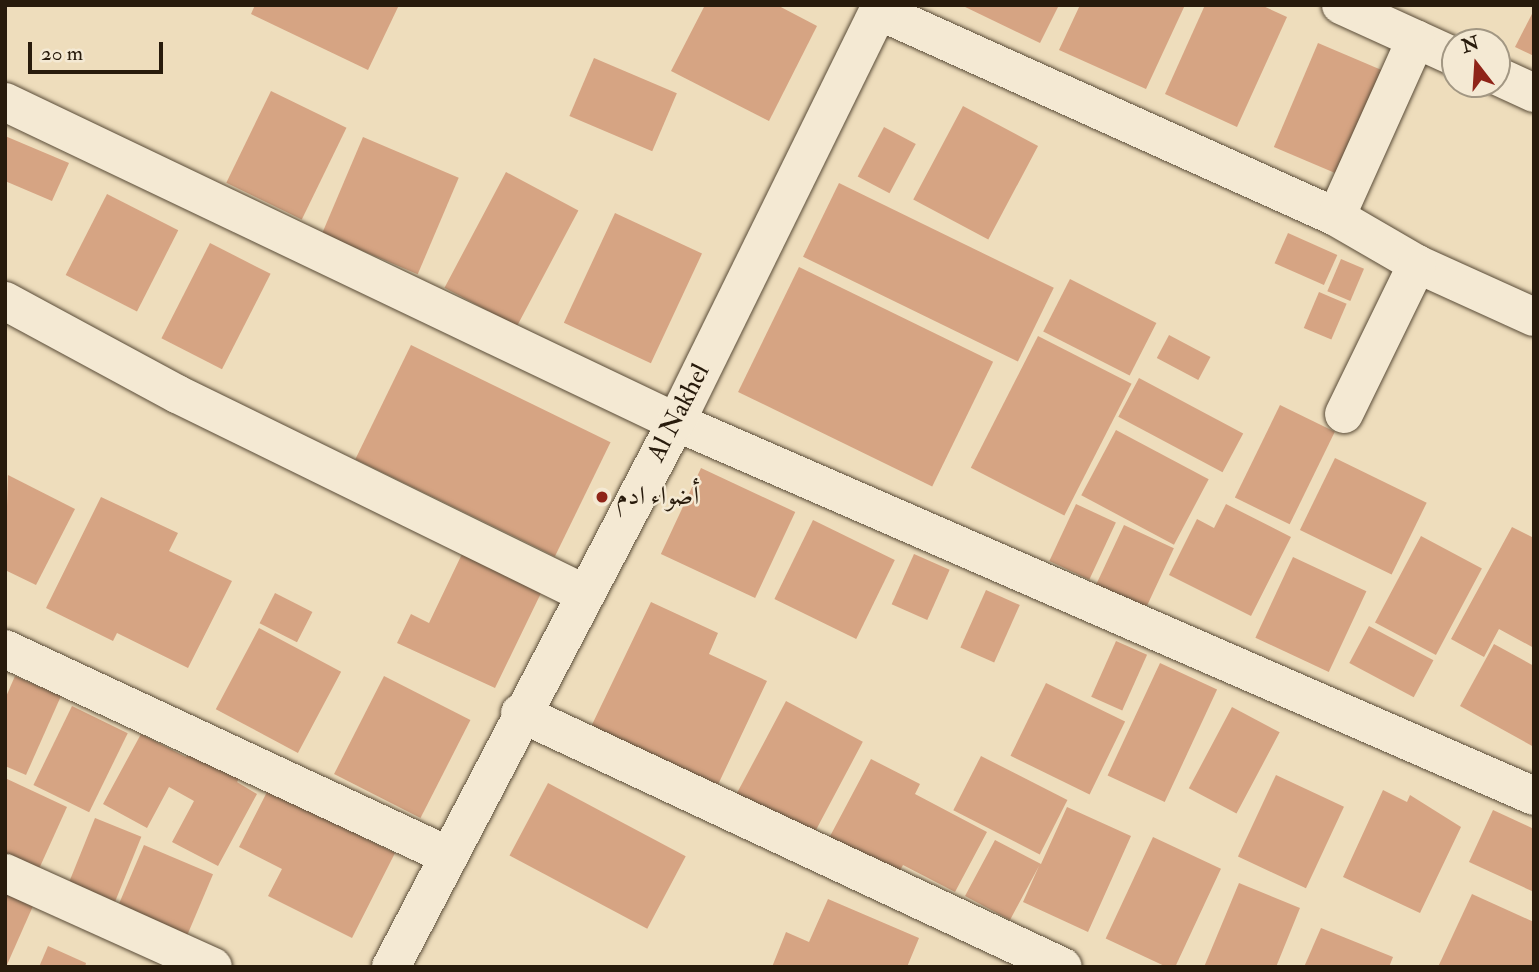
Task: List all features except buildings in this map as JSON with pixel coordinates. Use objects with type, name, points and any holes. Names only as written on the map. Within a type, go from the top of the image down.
[{"type":"street","points":[[1341,5],[1441,51]]},
{"type":"street","points":[[880,8],[1336,217],[1417,264],[1534,317]]},
{"type":"street","name":"Al Nakhel","points":[[391,967],[520,713],[676,422],[880,8]]},
{"type":"street","points":[[1336,217],[1416,39]]},
{"type":"street","points":[[1511,82],[1534,93]]},
{"type":"street","points":[[5,102],[676,422],[1534,796]]},
{"type":"street","points":[[1344,414],[1417,264]]},
{"type":"street","points":[[5,301],[177,394],[583,593]]},
{"type":"street","points":[[5,649],[449,856]]},
{"type":"street","points":[[520,713],[1063,967]]},
{"type":"street","points":[[5,873],[213,967]]},
{"type":"place","name":"أضواء ادم","points":[[602,497]]}]
